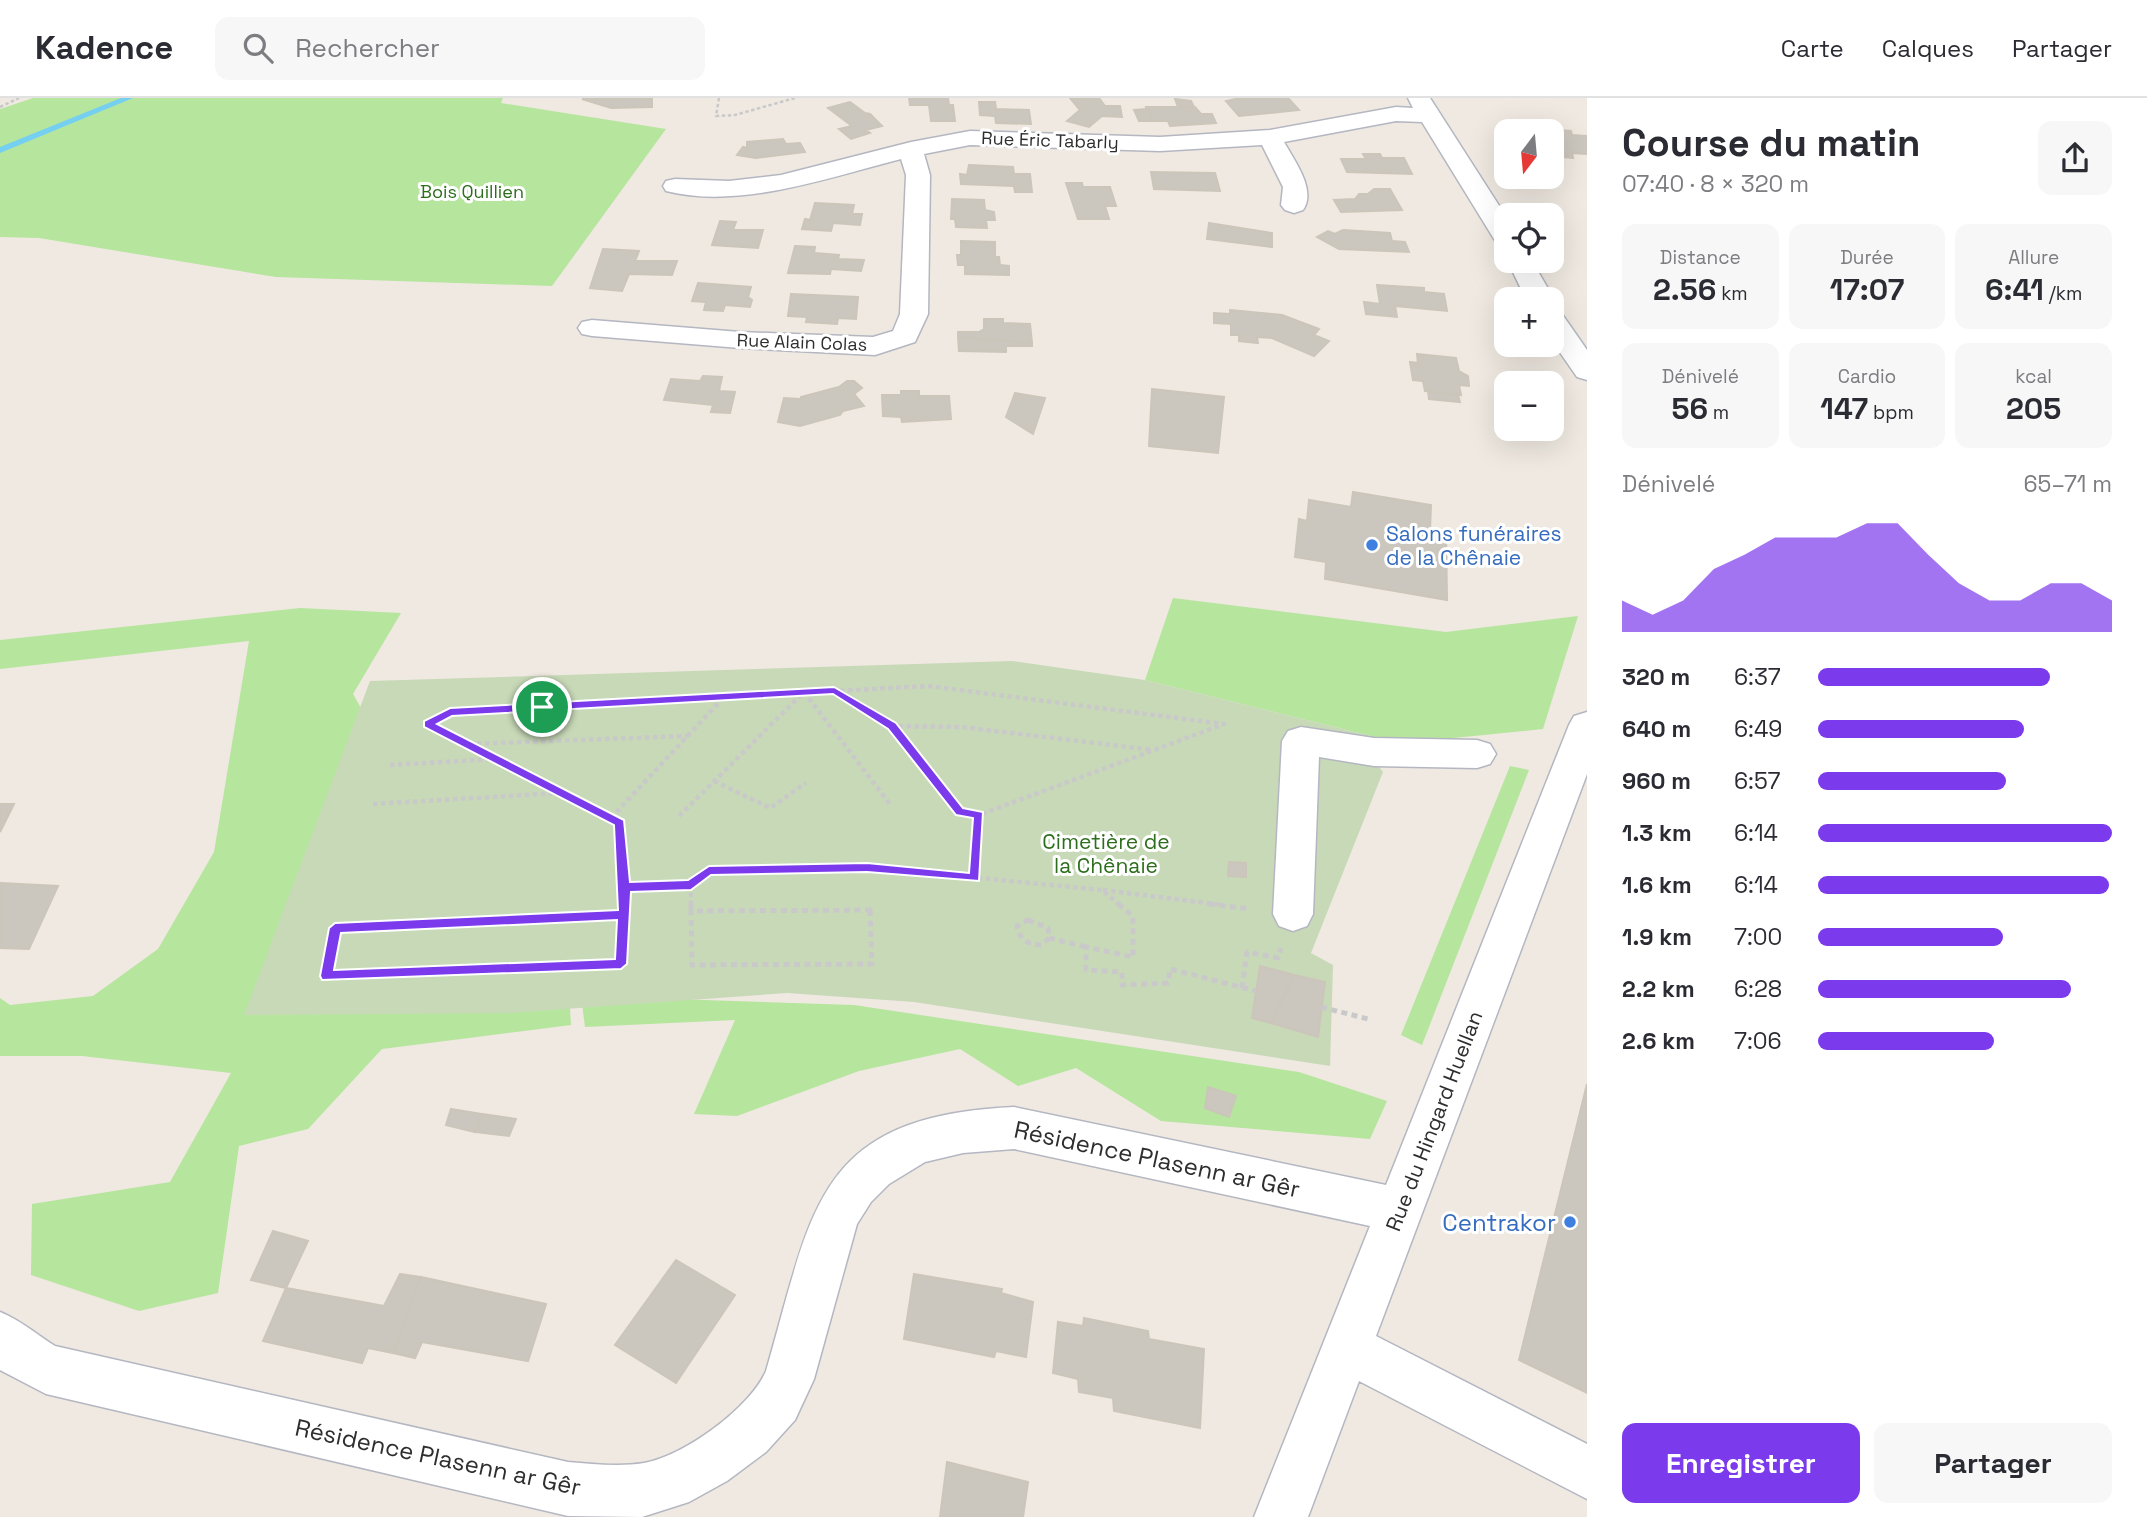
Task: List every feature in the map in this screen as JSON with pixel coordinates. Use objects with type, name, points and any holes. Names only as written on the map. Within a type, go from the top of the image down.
[{"type":"street","name":"Rue Éric Tabarly","points":[[675,186],[729,188],[780,182],[911,149],[970,138],[1160,144],[1270,137],[1396,114],[1424,106]]},
{"type":"street","points":[[1424,106],[1494,218]]},
{"type":"street","points":[[1270,137],[1295,187],[1294,205]]},
{"type":"street","name":"Rue Alain Colas","points":[[592,328],[740,340],[875,346],[905,335],[915,314],[918,175],[911,149]]},
{"type":"street","points":[[1564,337],[1587,371]]},
{"type":"street","name":"Rue du Hingard Huellan","points":[[1281,1517],[1587,726]]},
{"type":"street","points":[[1293,914],[1301,741],[1374,752],[1477,754]]},
{"type":"street","name":"Résidence Plasenn ar Gêr","points":[[0,1337],[6,1345],[46,1369],[568,1489],[611,1492],[653,1488],[718,1456],[755,1429],[785,1389],[822,1261],[840,1210],[866,1174],[883,1160],[921,1141],[978,1129],[1014,1128],[1400,1210]]},
{"type":"street","points":[[1346,1347],[1587,1472]]},
{"type":"path","points":[[0,107],[19,98]]},
{"type":"path","points":[[719,98],[716,116],[736,115],[795,98]]},
{"type":"path","points":[[624,915],[335,928],[326,976],[621,964],[624,915],[625,887],[620,823],[428,724],[450,712],[804,692],[928,686],[1224,724],[979,815],[960,812],[892,726],[834,691]]},
{"type":"path","points":[[679,816],[804,692]]},
{"type":"path","points":[[804,692],[890,804]]},
{"type":"path","points":[[611,818],[724,697]]},
{"type":"path","points":[[892,726],[962,727],[1153,750]]},
{"type":"path","points":[[467,744],[688,736]]},
{"type":"path","points":[[390,765],[496,759]]},
{"type":"path","points":[[714,781],[770,808],[806,783]]},
{"type":"path","points":[[373,804],[561,793]]},
{"type":"path","points":[[974,878],[979,815]]},
{"type":"path","points":[[625,887],[691,885],[709,871],[867,867],[1102,890],[1293,914],[1278,958],[1247,952],[1242,988]]},
{"type":"path","points":[[691,885],[691,911],[692,965],[872,964],[870,910],[691,911]]},
{"type":"path","points":[[1049,938],[1133,957],[1133,916],[1102,890]]},
{"type":"path","points":[[1028,920],[1039,923],[1048,928],[1049,938],[1042,945],[1026,943],[1018,936],[1017,926],[1028,920]]},
{"type":"path","points":[[1086,947],[1086,970],[1122,972],[1122,985],[1168,983],[1170,969],[1256,991]]},
{"type":"path","points":[[1321,1007],[1368,1020]]},
{"type":"green space","name":"Bois Quillien","points":[[33,98],[503,98],[501,103],[666,129],[552,286],[276,277],[39,238],[0,237],[0,109]]},
{"type":"green space","points":[[1173,598],[1446,632],[1578,616],[1543,729],[1374,746],[1371,736],[1145,680]]},
{"type":"green space","points":[[300,608],[401,613],[353,694],[378,738],[569,992],[571,1025],[382,1049],[308,1129],[239,1146],[218,1293],[139,1311],[31,1275],[32,1204],[170,1182],[231,1073],[82,1056],[0,1056],[0,998],[10,1005],[93,996],[158,949],[214,852],[249,641],[0,669],[0,640]]},
{"type":"green space","name":"Cimetière de la Chênaie","points":[[1012,661],[1145,680],[1371,736],[1374,746],[1373,759],[1383,772],[1311,953],[1333,965],[1330,1066],[914,1002],[787,993],[509,1013],[244,1015],[370,681]]},
{"type":"green space","points":[[1510,766],[1529,770],[1422,1045],[1401,1035]]},
{"type":"green space","points":[[581,996],[854,1005],[1299,1072],[1387,1101],[1370,1139],[1161,1121],[1076,1068],[1018,1086],[960,1049],[859,1071],[737,1116],[694,1114],[735,1020],[585,1027]]},
{"type":"building","points":[[909,98],[948,98],[949,105],[953,105],[955,121],[931,121],[929,105],[910,105]]},
{"type":"building","points":[[1070,98],[1099,98],[1105,106],[1120,106],[1122,117],[1102,116],[1089,127],[1067,121],[1080,110]]},
{"type":"building","points":[[1240,98],[1288,98],[1299,110],[1239,116],[1226,101]]},
{"type":"building","points":[[582,99],[652,99],[652,107],[611,108]]},
{"type":"building","points":[[1175,99],[1191,101],[1194,107],[1178,107]]},
{"type":"building","points":[[850,102],[870,114],[882,126],[866,130],[870,133],[851,139],[839,129],[852,126],[828,108]]},
{"type":"building","points":[[979,102],[995,102],[996,109],[1029,110],[1031,124],[996,123],[995,116],[980,115]]},
{"type":"building","points":[[1146,107],[1195,107],[1201,114],[1212,114],[1216,123],[1170,126],[1168,121],[1151,121]]},
{"type":"building","points":[[1147,109],[1151,121],[1139,121],[1134,110]]},
{"type":"building","points":[[1564,130],[1571,131],[1572,135],[1587,136],[1587,154],[1572,153],[1573,158],[1564,157]]},
{"type":"building","points":[[783,139],[786,144],[800,143],[805,152],[756,158],[737,155],[743,147],[747,148],[747,142]]},
{"type":"building","points":[[1363,154],[1380,154],[1382,158],[1404,158],[1412,174],[1347,172],[1341,159],[1366,159]]},
{"type":"building","points":[[969,165],[1013,167],[1014,174],[1030,174],[1032,192],[1015,192],[1014,186],[961,184],[960,174],[967,175]]},
{"type":"building","points":[[1151,172],[1215,173],[1220,191],[1154,189]]},
{"type":"building","points":[[1066,183],[1082,183],[1083,187],[1110,187],[1116,206],[1105,206],[1109,219],[1078,219]]},
{"type":"building","points":[[1374,189],[1390,189],[1402,210],[1341,212],[1334,200],[1355,199],[1359,194],[1368,194]]},
{"type":"building","points":[[952,199],[984,200],[985,210],[994,212],[995,220],[986,220],[987,228],[956,227],[955,219],[951,219]]},
{"type":"building","points":[[815,203],[854,205],[852,214],[862,214],[860,225],[833,223],[831,231],[802,229],[805,219],[810,220]]},
{"type":"building","points":[[720,221],[736,222],[733,230],[763,230],[758,248],[712,245]]},
{"type":"building","points":[[1209,223],[1272,233],[1272,247],[1207,239]]},
{"type":"building","points":[[1343,230],[1390,233],[1392,241],[1405,242],[1409,252],[1339,249],[1317,237],[1328,231],[1335,234]]},
{"type":"building","points":[[961,241],[995,242],[995,257],[999,257],[1000,265],[1009,266],[1009,275],[965,274],[965,265],[958,265],[957,255],[961,255]]},
{"type":"building","points":[[795,246],[815,247],[814,253],[839,255],[838,259],[864,260],[861,271],[831,269],[830,274],[788,273]]},
{"type":"building","points":[[603,249],[639,251],[635,261],[677,261],[672,275],[629,274],[622,291],[590,288]]},
{"type":"building","points":[[698,283],[751,287],[748,297],[752,300],[750,307],[725,305],[723,311],[704,310],[706,302],[692,301]]},
{"type":"building","points":[[1377,285],[1424,288],[1424,292],[1444,294],[1447,311],[1395,306],[1397,317],[1366,314],[1364,302],[1380,304]]},
{"type":"building","points":[[791,294],[858,297],[856,319],[838,318],[837,324],[806,322],[807,317],[788,316]]},
{"type":"building","points":[[1230,310],[1282,315],[1319,329],[1314,335],[1329,341],[1314,356],[1272,338],[1257,337],[1258,343],[1239,341],[1239,335],[1231,335],[1231,324],[1214,323],[1214,313],[1230,314]]},
{"type":"building","points":[[984,319],[1030,324],[1032,343],[958,337],[958,332],[979,332],[984,329]]},
{"type":"building","points":[[958,337],[1032,343],[1032,346],[1006,346],[1006,352],[959,351]]},
{"type":"building","points":[[1417,354],[1456,358],[1459,371],[1468,376],[1469,386],[1459,385],[1461,395],[1425,391],[1423,381],[1413,380],[1410,362],[1418,363]]},
{"type":"building","points":[[703,376],[722,377],[719,391],[735,392],[730,413],[711,412],[713,405],[664,400],[671,379],[700,381]]},
{"type":"building","points":[[847,381],[854,381],[862,388],[854,394],[864,406],[800,426],[778,422],[784,398],[801,399],[839,387]]},
{"type":"building","points":[[1152,389],[1224,397],[1218,453],[1149,446]]},
{"type":"building","points":[[901,391],[919,391],[919,396],[949,396],[951,419],[902,422],[901,417],[883,416],[882,395],[901,395]]},
{"type":"building","points":[[1428,391],[1458,395],[1460,402],[1429,399]]},
{"type":"building","points":[[1015,393],[1045,398],[1033,434],[1006,417]]},
{"type":"building","name":"Salons funéraires de la Chênaie","points":[[1353,492],[1431,505],[1430,530],[1446,532],[1447,600],[1325,579],[1326,562],[1295,557],[1299,519],[1307,521],[1309,500],[1351,507]]},
{"type":"building","points":[[0,804],[14,804],[0,832]]},
{"type":"building","points":[[1229,862],[1246,863],[1246,877],[1228,876]]},
{"type":"building","points":[[0,883],[58,886],[29,949],[0,948]]},
{"type":"building","points":[[1260,966],[1294,975],[1271,1023],[1252,1018]]},
{"type":"building","points":[[1294,975],[1325,982],[1318,1037],[1271,1023]]},
{"type":"building","name":"Centrakor","points":[[1587,1084],[1587,1393],[1519,1360]]},
{"type":"building","points":[[1208,1087],[1236,1096],[1229,1117],[1205,1108]]},
{"type":"building","points":[[451,1109],[482,1114],[475,1132],[446,1125]]},
{"type":"building","points":[[482,1114],[516,1119],[509,1136],[475,1132]]},
{"type":"building","points":[[273,1231],[308,1241],[286,1288],[251,1280]]},
{"type":"building","points":[[676,1260],[735,1295],[676,1383],[615,1345]]},
{"type":"building","points":[[400,1274],[421,1277],[393,1353],[368,1348],[362,1363],[263,1341],[286,1288],[384,1306]]},
{"type":"building","points":[[914,1274],[1002,1289],[1001,1293],[1033,1302],[1026,1357],[996,1351],[994,1357],[904,1339]]},
{"type":"building","points":[[421,1277],[546,1304],[528,1361],[422,1342],[415,1358],[393,1353]]},
{"type":"building","points":[[1084,1318],[1148,1331],[1149,1339],[1204,1349],[1200,1428],[1114,1411],[1113,1398],[1079,1392],[1078,1379],[1053,1373],[1058,1322],[1083,1326]]},
{"type":"building","points":[[947,1462],[1028,1482],[1023,1517],[940,1517]]},
{"type":"waterway","points":[[0,150],[129,98]]},
{"type":"place","name":"Salons funéraires de la Chênaie","points":[[1372,545]]},
{"type":"place","name":"Centrakor","points":[[1570,1222]]},
{"type":"route","points":[[542,707],[450,712],[428,724],[620,823],[625,887],[624,915],[621,964],[326,976],[335,928],[624,915],[625,887],[691,885],[709,871],[867,867],[974,878],[979,815],[960,812],[892,726],[834,691],[542,707]]}]
